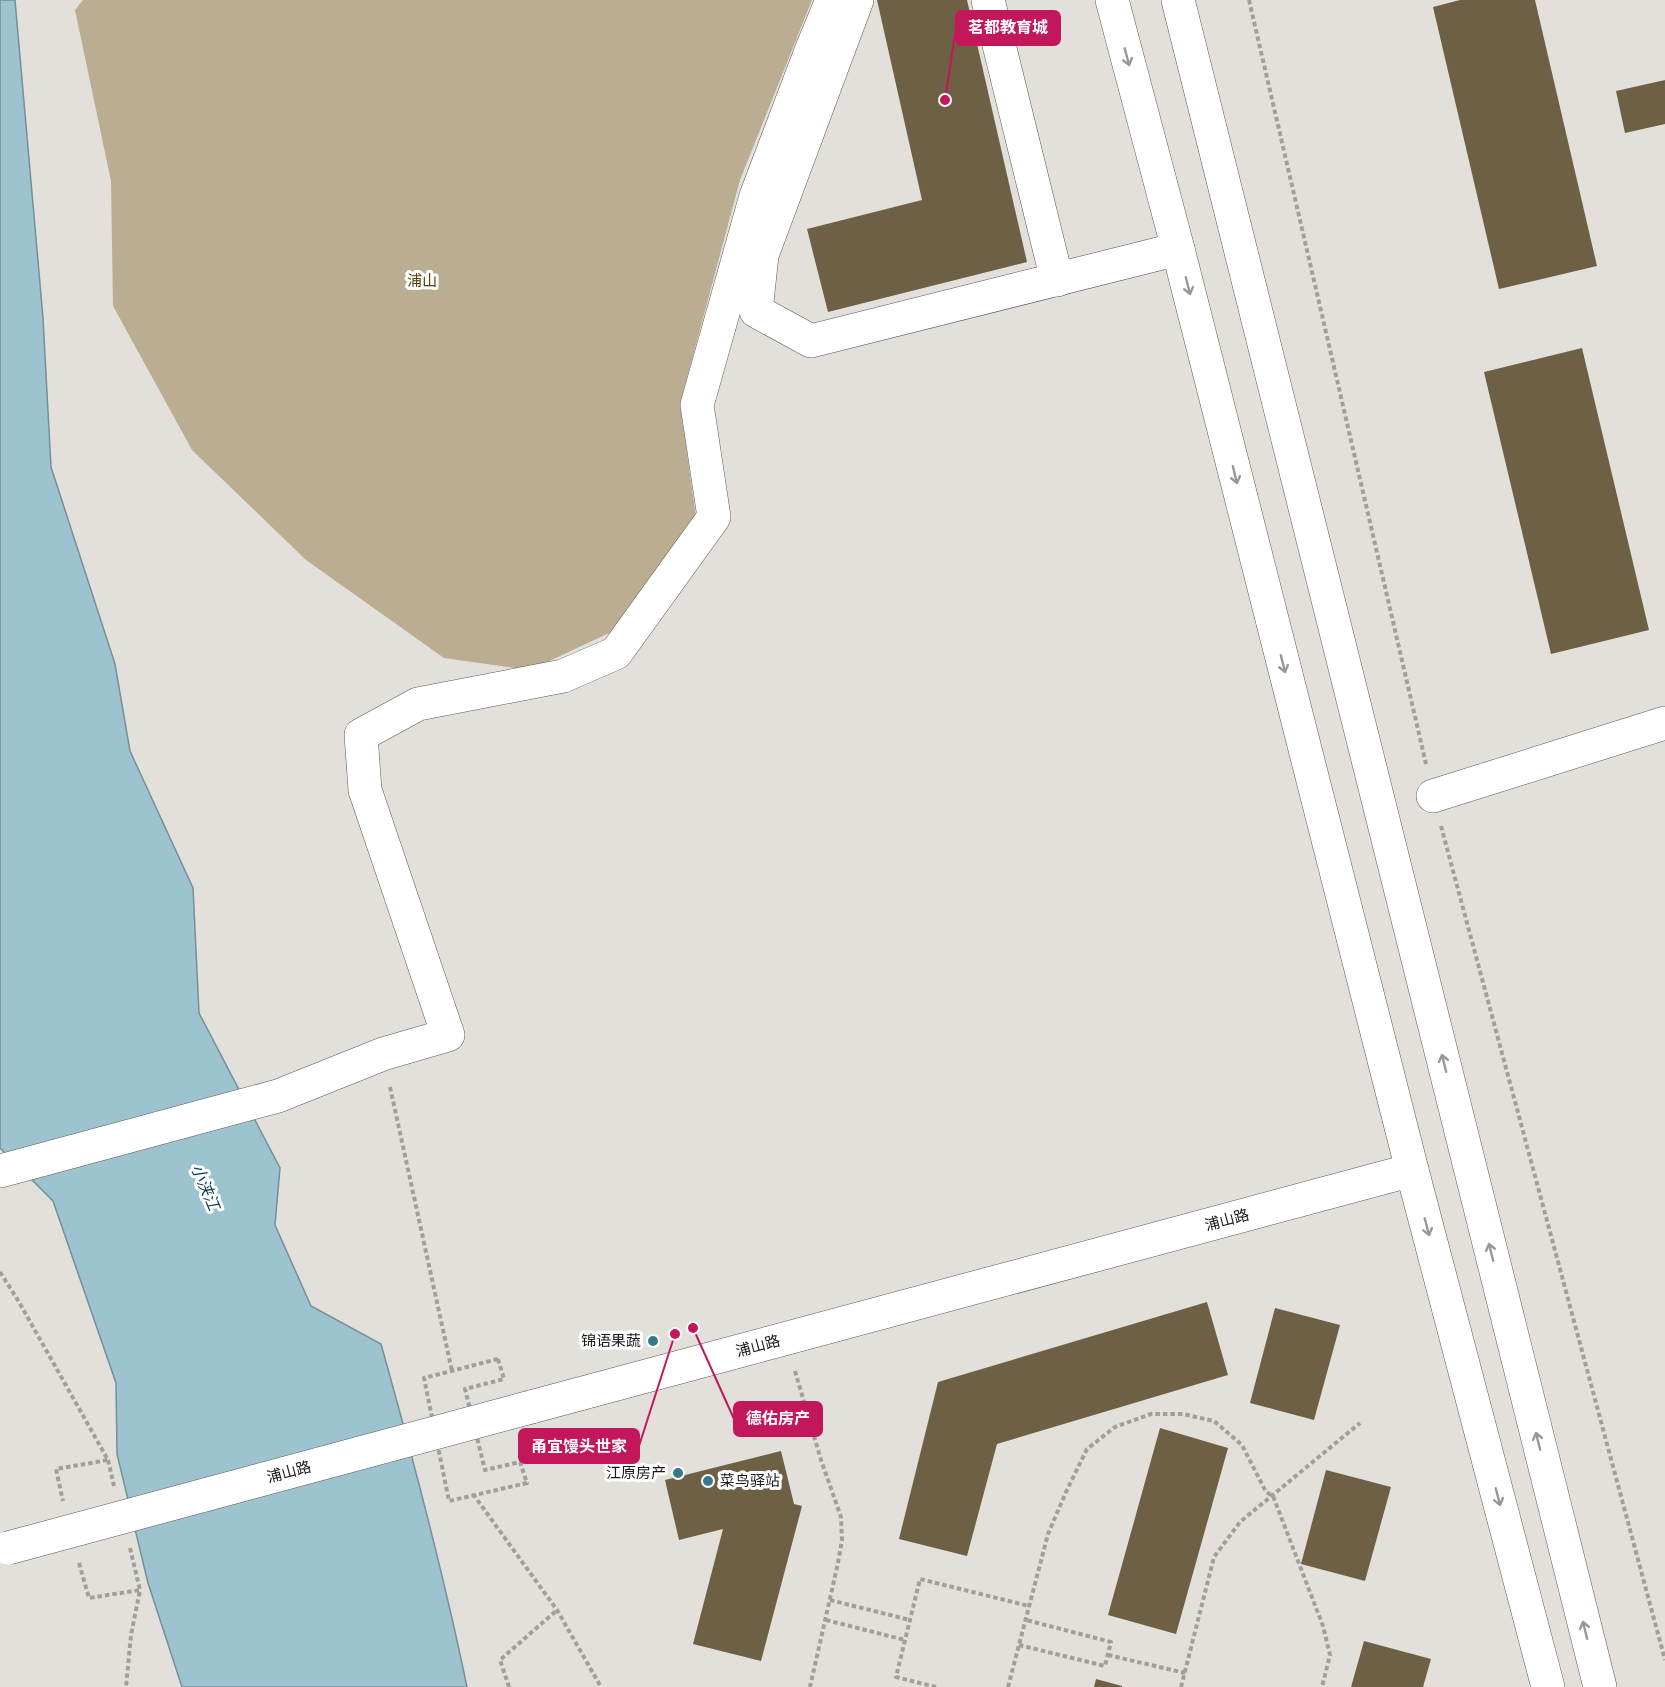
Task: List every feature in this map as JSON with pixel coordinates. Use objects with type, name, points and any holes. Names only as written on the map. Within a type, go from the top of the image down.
[{"type":"street","points":[[0,1171],[278,1096],[383,1054],[448,1035],[365,790],[361,735],[418,704],[562,676],[616,653],[714,517],[697,405],[756,196],[832,0]]},
{"type":"street","points":[[856,0],[762,255],[756,311],[811,341],[1178,249]]},
{"type":"street","points":[[988,0],[1057,280]]},
{"type":"street","points":[[1112,0],[1178,249],[1412,1170],[1548,1687]]},
{"type":"street","points":[[1178,0],[1600,1687]]},
{"type":"street","points":[[1433,796],[1665,723]]},
{"type":"street","name":"浦山路","points":[[4,1549],[1412,1170]]},
{"type":"path","points":[[1249,0],[1433,796],[1665,1660]]},
{"type":"path","points":[[383,1054],[452,1371]]},
{"type":"path","points":[[0,1272],[108,1460],[56,1469],[69,1531],[89,1598],[140,1590],[131,1635],[126,1687]]},
{"type":"path","points":[[785,1338],[821,1460],[841,1517],[842,1540],[838,1563],[810,1687]]},
{"type":"path","points":[[424,1378],[498,1359],[504,1379],[465,1389],[472,1422],[485,1470],[520,1462],[527,1483],[449,1501]]},
{"type":"path","points":[[1008,1687],[1048,1534],[1087,1449],[1115,1427],[1151,1414],[1182,1414],[1214,1421],[1242,1445],[1266,1492],[1272,1496],[1323,1626],[1330,1655],[1322,1687]]},
{"type":"path","points":[[1181,1687],[1214,1557],[1240,1522],[1360,1423]]},
{"type":"path","points":[[473,1494],[557,1610],[601,1687]]},
{"type":"path","points":[[936,1687],[896,1677],[920,1579],[1029,1606]]},
{"type":"path","points":[[830,1600],[910,1620]]},
{"type":"path","points":[[509,1687],[500,1660],[557,1610]]},
{"type":"path","points":[[826,1620],[905,1640]]},
{"type":"path","points":[[1019,1645],[1105,1666],[1112,1642],[1026,1620]]},
{"type":"path","points":[[1108,1655],[1185,1673]]},
{"type":"green space","name":"浦山","points":[[83,0],[812,0],[740,180],[680,404],[698,531],[620,628],[530,670],[444,658],[306,560],[192,450],[113,306],[111,181],[75,10]]},
{"type":"water","name":"小浃江","points":[[0,0],[15,0],[43,318],[51,467],[115,664],[130,751],[193,888],[199,1013],[280,1168],[275,1225],[311,1306],[381,1344],[427,1515],[467,1687],[182,1687],[148,1583],[117,1454],[116,1383],[53,1201],[0,1148]]},
{"type":"building","points":[[877,0],[967,0],[1027,262],[828,312],[807,229],[922,200]]},
{"type":"building","points":[[1460,0],[1535,0],[1597,266],[1499,289],[1433,7]]},
{"type":"building","points":[[1665,80],[1665,124],[1625,133],[1616,91]]},
{"type":"building","points":[[1582,348],[1649,630],[1551,654],[1484,372]]},
{"type":"building","points":[[1207,1302],[1228,1375],[997,1444],[967,1556],[899,1539],[938,1382]]},
{"type":"building","points":[[1275,1308],[1340,1325],[1314,1420],[1250,1403]]},
{"type":"building","points":[[1160,1428],[1228,1448],[1176,1634],[1108,1615]]},
{"type":"building","points":[[781,1451],[794,1504],[802,1506],[761,1661],[693,1644],[723,1529],[679,1540],[665,1480]]},
{"type":"building","points":[[1326,1470],[1391,1487],[1365,1581],[1301,1564]]},
{"type":"building","points":[[1364,1641],[1431,1659],[1423,1687],[1351,1687]]},
{"type":"building","points":[[1096,1679],[1122,1686],[1122,1687],[1094,1687]]},
{"type":"place","name":"茗都教育城","points":[[945,100]]},
{"type":"place","name":"德佑房产","points":[[693,1328]]},
{"type":"place","name":"甬宜馒头世家","points":[[675,1334]]},
{"type":"place","name":"锦语果蔬","points":[[653,1341]]},
{"type":"place","name":"江原房产","points":[[678,1473]]},
{"type":"place","name":"菜鸟驿站","points":[[708,1481]]}]
